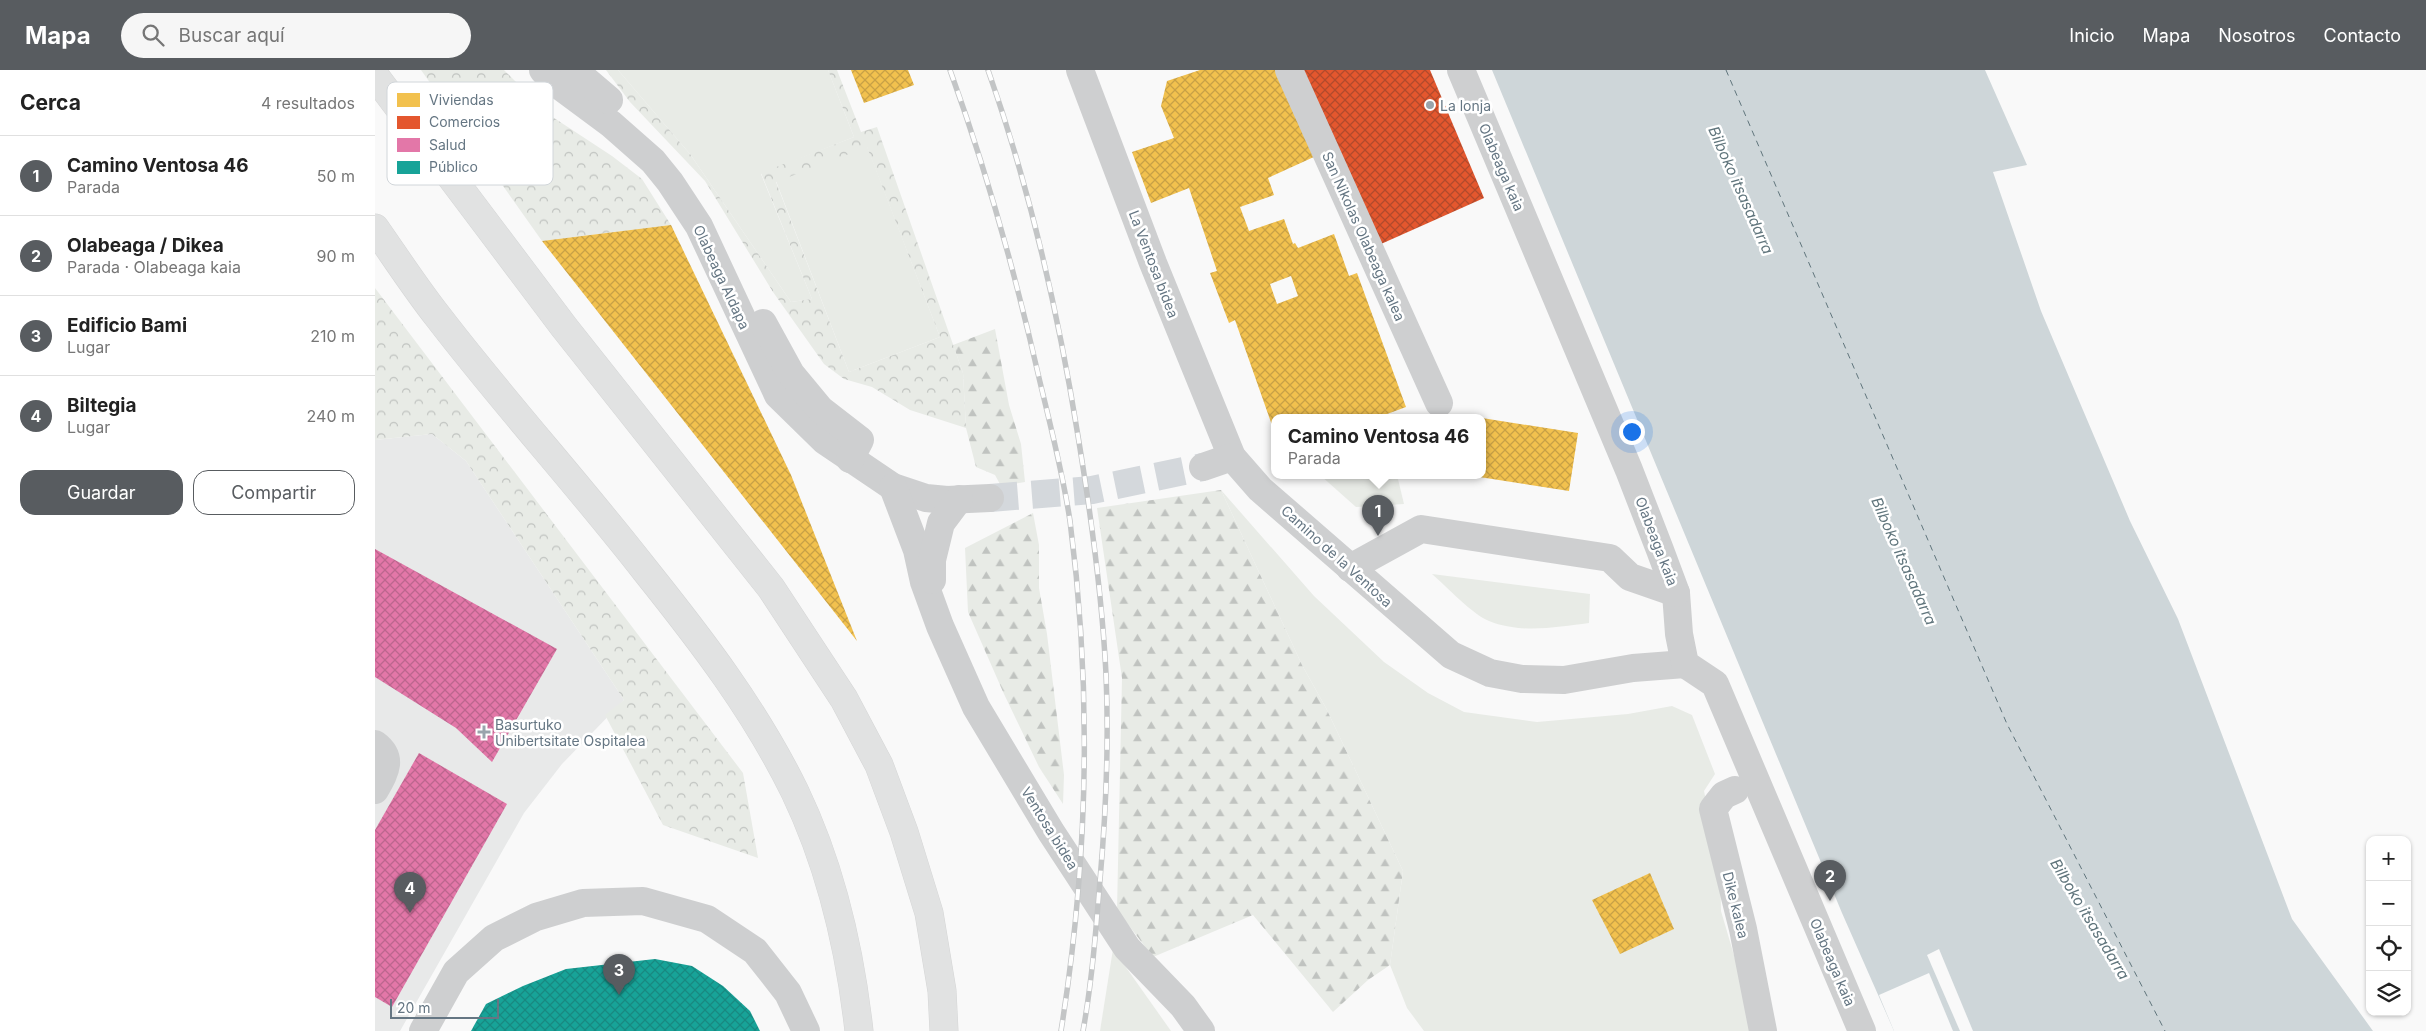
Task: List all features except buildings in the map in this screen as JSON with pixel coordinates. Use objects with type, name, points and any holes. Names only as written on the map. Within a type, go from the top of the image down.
[{"type":"highway","points":[[377,79],[387,92]]},
{"type":"highway","points":[[457,185],[564,326],[771,588],[844,699],[879,765],[904,832],[929,913],[942,991],[944,1031]]},
{"type":"highway","points":[[375,228],[438,318],[604,518],[706,648],[759,725],[795,792],[815,838],[846,943],[859,1031]]},
{"type":"street","name":"Olabeaga Aldapa","points":[[543,70],[553,81],[611,124],[653,162],[671,182],[699,226],[778,395],[825,441],[893,488],[926,498],[990,498]]},
{"type":"street","points":[[574,70],[632,118],[686,173],[717,221],[767,332],[791,374],[820,409],[860,440],[850,459]]},
{"type":"street","name":"La Ventosa bidea","points":[[1080,70],[1153,263],[1232,457]]},
{"type":"street","name":"San Nikolas Olabeaga kalea","points":[[1289,70],[1439,403]]},
{"type":"street","name":"Olabeaga kaia","points":[[1461,70],[1629,470],[1677,593],[1679,634],[1685,664],[1715,684],[1863,1031]]},
{"type":"street","points":[[1203,467],[1232,457]]},
{"type":"street","name":"Camino de la Ventosa","points":[[1232,457],[1260,489],[1423,632],[1451,655],[1490,673],[1522,679],[1564,680],[1633,668],[1685,664]]},
{"type":"street","name":"Ventosa bidea","points":[[893,488],[917,550],[923,582],[976,706],[1051,832],[1127,948],[1183,1006],[1201,1031]]},
{"type":"street","name":"Ventosa bidea","points":[[932,604],[932,560],[941,523],[959,499]]},
{"type":"street","points":[[1350,568],[1421,529],[1610,558],[1630,577],[1677,593]]},
{"type":"street","points":[[375,744],[382,749],[387,758],[387,769],[375,790]]},
{"type":"street","name":"Dike kalea","points":[[1735,790],[1724,795],[1713,809],[1743,929],[1763,1031]]},
{"type":"street","points":[[423,1031],[456,972],[494,938],[536,917],[583,903],[643,901],[707,919],[755,951],[788,993],[806,1031]]},
{"type":"shaded area","name":"Basurtuko Unibertsitate Ospitalea","points":[[432,434],[466,461],[624,700],[562,764],[524,813],[400,1031],[375,1031],[375,440]]},
{"type":"green space","points":[[421,70],[504,70],[516,82],[429,82]]},
{"type":"green space","points":[[606,70],[618,70],[690,154],[791,302],[812,299],[761,173],[854,137],[828,70],[837,70],[861,132],[877,127],[963,373],[966,428],[910,410],[872,387],[844,379],[824,364],[773,292],[705,181],[630,102]],"holes":[[[867,147],[940,337],[849,372],[776,182]]]},
{"type":"green space","points":[[618,70],[828,70],[854,137],[761,174],[812,299],[791,302],[690,154]]},
{"type":"green space","points":[[553,117],[612,156],[642,179],[671,225],[542,241],[502,185],[553,185]]},
{"type":"green space","points":[[867,146],[940,337],[849,372],[776,181]]},
{"type":"green space","points":[[375,288],[743,773],[758,858],[663,825],[605,715],[624,700],[466,461],[432,434],[375,440]]},
{"type":"green space","points":[[995,329],[1009,405],[1021,444],[1025,482],[1001,486],[995,475],[976,467],[966,428],[963,373],[953,345]]},
{"type":"green space","points":[[1324,479],[1398,479],[1404,504],[1356,507]]},
{"type":"green space","points":[[1221,490],[1314,596],[1384,662],[1428,693],[1464,712],[1537,722],[1628,714],[1672,706],[1692,715],[1715,774],[1704,791],[1720,866],[1721,911],[1750,1010],[1752,1031],[1424,1031],[1407,1008],[1390,965],[1403,871],[1326,708],[1302,665]]},
{"type":"green space","points":[[1221,490],[1302,665],[1326,708],[1403,871],[1390,965],[1368,980],[1333,1012],[1253,915],[1153,957],[1117,910],[1122,678],[1097,508]]},
{"type":"green space","points":[[1033,513],[1039,545],[1039,588],[1047,634],[1064,775],[1063,804],[1039,767],[968,612],[965,548]]},
{"type":"green space","points":[[1432,574],[1590,594],[1589,623],[1539,628],[1501,625],[1475,613]]},
{"type":"green space","points":[[1113,949],[1171,1031],[1100,1031]]},
{"type":"water","name":"Bilboko itsasadarra","points":[[1492,70],[1985,70],[2027,165],[1993,172],[2041,311],[2130,521],[2178,619],[2292,919],[2373,1031],[1894,1031],[1842,913]]},
{"type":"pier","points":[[1939,949],[1973,1031],[1960,1031],[1927,955]]},
{"type":"pier","points":[[1929,973],[1953,1031],[1894,1031],[1879,995]]},
{"type":"ferry route","points":[[1726,70],[2007,724],[2165,1031]]},
{"type":"tunnel","points":[[990,498],[1092,490],[1203,467]]},
{"type":"railway","points":[[950,70],[976,147],[1011,264],[1031,342],[1064,486],[1070,521],[1082,648],[1084,776],[1077,904],[1061,1031]]},
{"type":"railway","points":[[988,70],[1030,205],[1052,297],[1083,466],[1102,614],[1107,700],[1105,803],[1095,937],[1083,1031]]},
{"type":"place","name":"La lonja","points":[[1430,105]]},
{"type":"place","name":"Camino Ventosa 46","points":[[1378,536]]},
{"type":"place","name":"Basurtuko Unibertsitate Ospitalea","points":[[484,732]]},
{"type":"place","name":"Olabeaga / Dikea","points":[[1830,901]]},
{"type":"place","name":"Biltegia","points":[[410,913]]},
{"type":"place","name":"Edificio Bami","points":[[619,995]]}]
